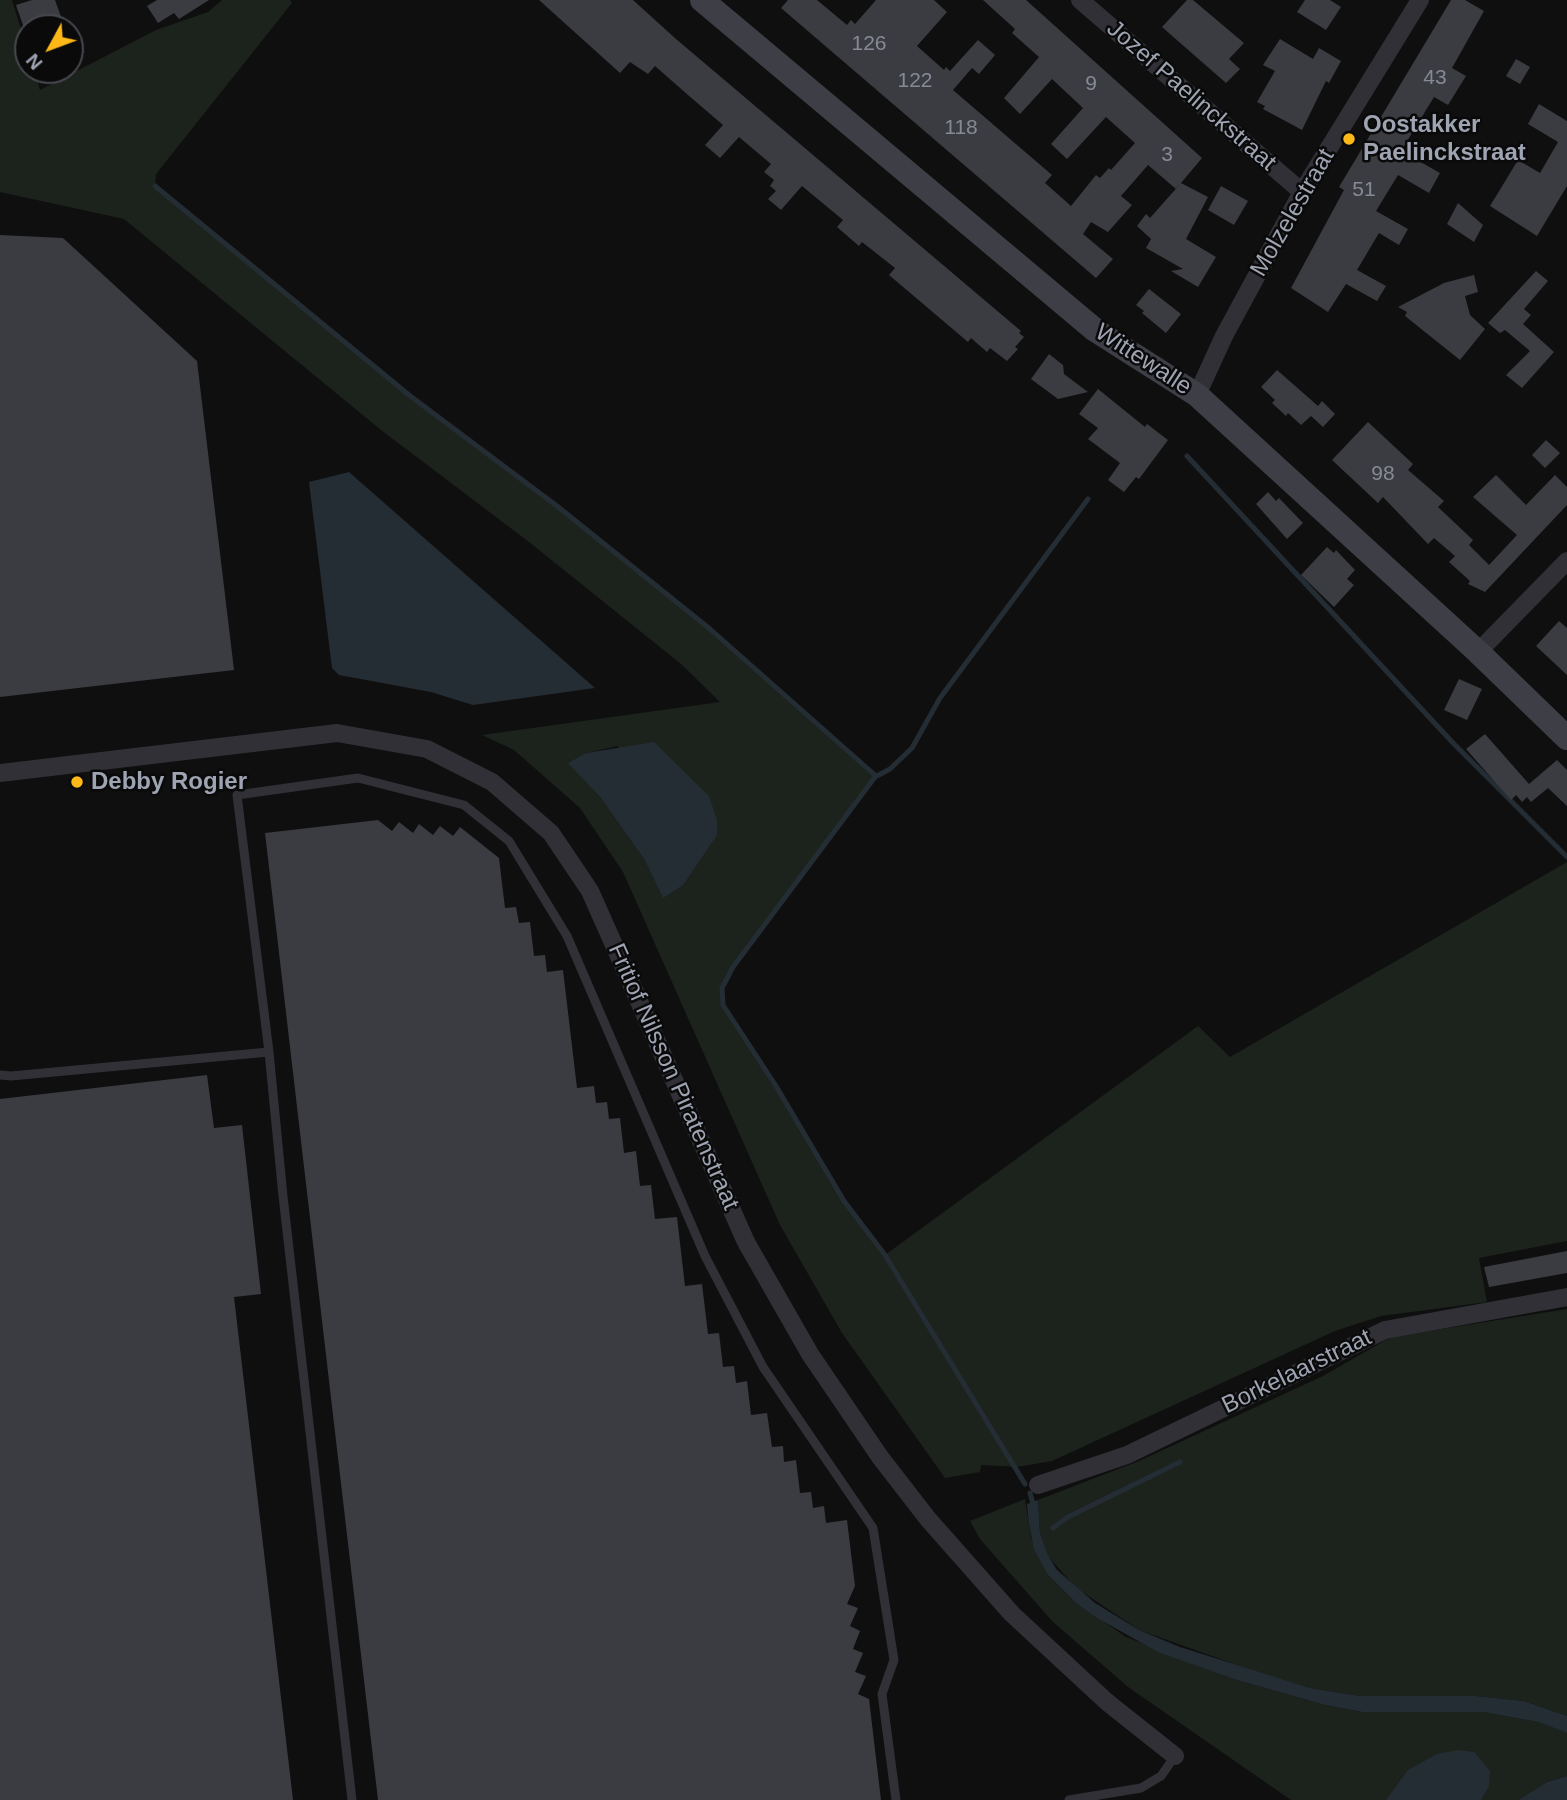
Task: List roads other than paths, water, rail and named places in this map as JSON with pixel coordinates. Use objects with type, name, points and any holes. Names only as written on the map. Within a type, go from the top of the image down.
[{"type":"street","name":"Wittewalle","points":[[702,0],[1095,330],[1197,395],[1478,652],[1567,738]]},
{"type":"street","name":"Jozef Paelinckstraat","points":[[1080,0],[1302,192]]},
{"type":"street","name":"Molzelestraat","points":[[1197,395],[1223,337],[1302,192],[1420,0]]},
{"type":"street","points":[[1478,652],[1567,561]]},
{"type":"street","name":"Fritiof Nilsson Piratenstraat","points":[[0,773],[337,733],[427,749],[492,782],[551,833],[590,891],[746,1242],[810,1354],[880,1457],[928,1519],[1012,1614],[1107,1702],[1175,1756]]},
{"type":"street","name":"Borkelaarstraat","points":[[1038,1485],[1127,1455],[1384,1330],[1567,1297]]},
{"type":"lane","points":[[352,1800],[283,1196],[270,1052],[237,795],[358,778],[464,805],[509,841],[568,936],[705,1256],[763,1367],[873,1528],[894,1660],[882,1694],[896,1800]]},
{"type":"lane","points":[[0,1075],[270,1052]]},
{"type":"lane","points":[[1069,1800],[1141,1788],[1161,1776],[1175,1756]]},
{"type":"waterway","points":[[155,186],[409,395],[557,506],[710,629],[876,776]]},
{"type":"waterway","points":[[1187,456],[1454,744],[1567,857]]},
{"type":"waterway","points":[[1025,1484],[885,1255],[844,1201],[776,1086],[723,1005],[722,988],[733,967],[875,777],[890,769],[912,748],[940,698],[1088,499]]},
{"type":"waterway","points":[[1053,1528],[1068,1517],[1180,1462]]},
{"type":"waterway","points":[[1030,1493],[1034,1507]]},
{"type":"place","name":"Oostakker Paelinckstraat","points":[[1349,139]]},
{"type":"place","name":"Debby Rogier","points":[[77,782]]}]
